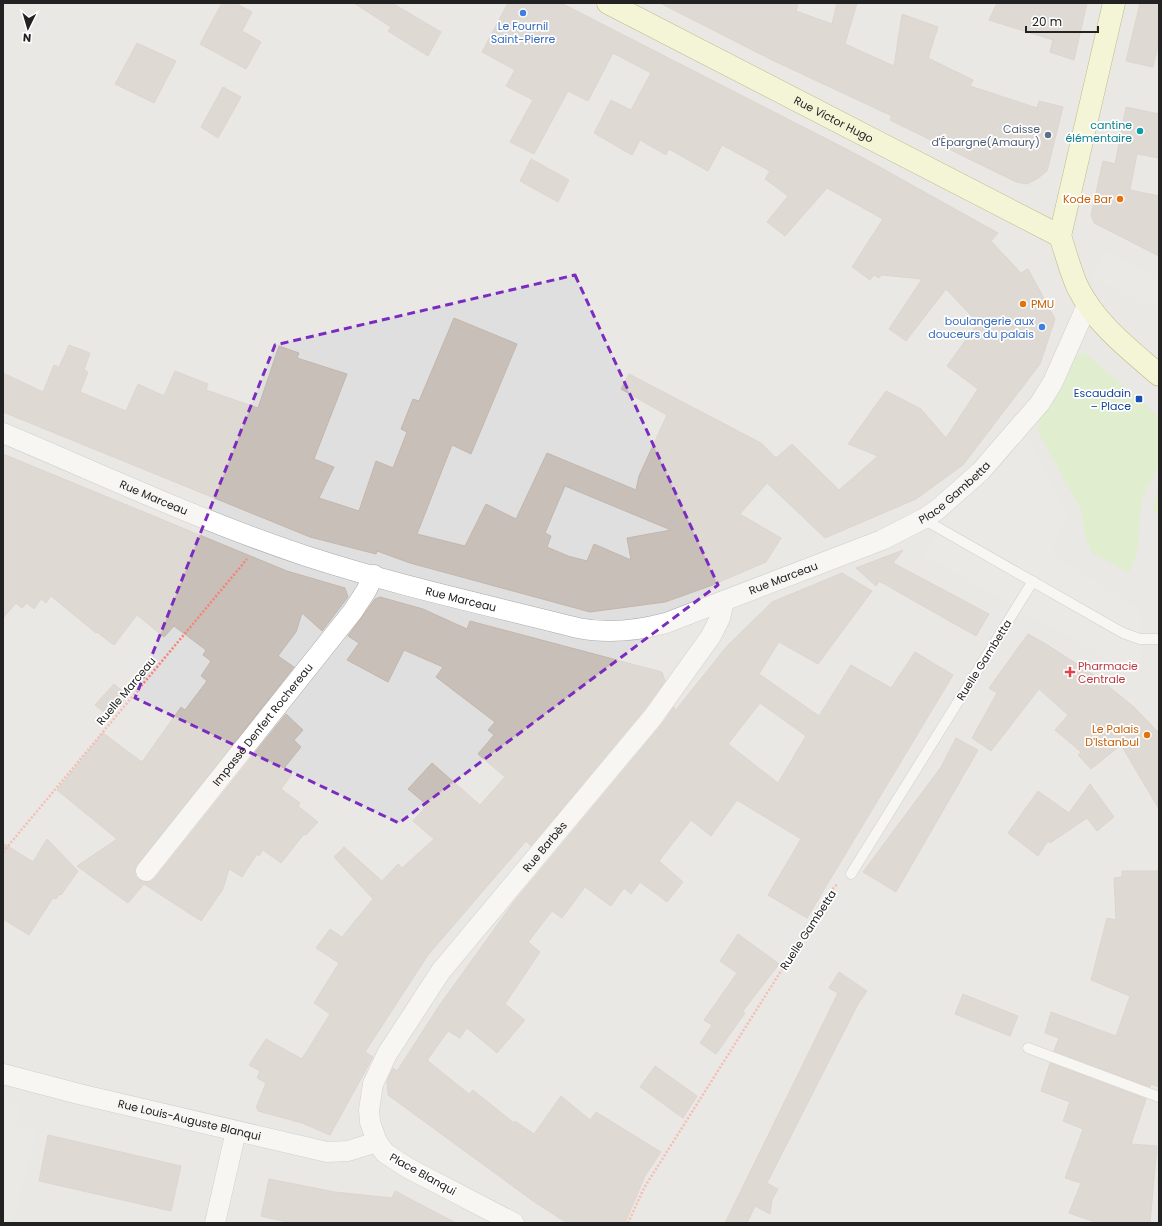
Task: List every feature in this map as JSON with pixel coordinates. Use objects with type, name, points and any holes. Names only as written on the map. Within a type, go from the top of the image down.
[{"type":"street","name":"Rue Victor Hugo","points":[[608,3],[1060,236]]},
{"type":"street","points":[[1114,3],[1060,236],[1073,277],[1088,303],[1114,335],[1159,375]]},
{"type":"street","name":"Place Gambetta","points":[[923,519],[981,472],[1040,403],[1053,382],[1088,303]]},
{"type":"street","name":"Rue Marceau","points":[[3,433],[260,539],[306,556],[578,628],[603,632],[630,631],[654,626],[724,601],[882,540],[923,519]]},
{"type":"street","name":"Impasse Denfert Rochereau","points":[[146,871],[353,610],[366,591],[374,575]]},
{"type":"street","name":"Rue Barbès","points":[[370,1097],[373,1084],[387,1054],[441,971],[665,702],[716,628],[724,601]]},
{"type":"street","name":"Rue Louis-Auguste Blanqui","points":[[3,1074],[79,1094],[327,1152],[348,1151],[377,1142]]},
{"type":"street","name":"Place Blanqui","points":[[370,1097],[370,1122],[372,1132],[385,1153],[408,1168],[514,1223]]},
{"type":"street","points":[[215,1223],[236,1131]]},
{"type":"lane","name":"Place Gambetta","points":[[923,519],[1127,635],[1140,639],[1159,639]]},
{"type":"lane","name":"Ruelle Gambetta","points":[[851,874],[1033,581]]},
{"type":"lane","points":[[1028,1048],[1159,1097]]},
{"type":"path","name":"Ruelle Marceau","points":[[3,852],[245,560],[260,539]]},
{"type":"path","name":"Ruelle Gambetta","points":[[628,1223],[644,1188],[834,887],[851,874]]},
{"type":"highlighted area","points":[[575,275],[718,585],[399,823],[135,698],[275,345]]},
{"type":"shaded area","points":[[3,3],[1159,3],[1159,1223],[3,1223]]},
{"type":"shaded area","points":[[1106,251],[1159,277],[1159,312],[1092,278]]},
{"type":"shaded area","points":[[1026,432],[1068,516],[1051,553],[1141,610],[1142,658],[1132,673],[923,555],[954,502]]},
{"type":"shaded area","points":[[6,1102],[22,1106],[17,1125],[38,1130],[13,1223],[3,1223],[3,1114]]},
{"type":"green space","points":[[1084,352],[1159,417],[1160,456],[1155,473],[1142,501],[1138,548],[1129,573],[1092,553],[1085,537],[1081,510],[1038,432],[1039,418],[1072,358]]},
{"type":"green space","points":[[1159,487],[1159,514],[1154,513],[1153,505]]},
{"type":"building","points":[[222,3],[235,3],[252,12],[242,31],[261,42],[246,69],[200,44]]},
{"type":"building","points":[[354,3],[392,3],[441,32],[428,56],[388,31],[391,27]]},
{"type":"building","points":[[508,3],[561,3],[858,155],[998,233],[991,241],[1021,273],[1028,269],[1055,319],[1040,364],[963,465],[916,499],[825,538],[767,483],[740,514],[781,538],[766,562],[710,586],[665,602],[590,612],[410,563],[377,551],[376,554],[310,537],[3,412],[3,373],[43,392],[54,365],[59,367],[69,345],[90,353],[84,370],[88,372],[80,392],[126,411],[138,384],[164,396],[175,371],[208,384],[206,390],[258,408],[279,346],[299,353],[297,358],[347,374],[314,459],[334,467],[319,498],[359,511],[376,461],[393,468],[407,432],[401,429],[413,399],[419,401],[454,318],[517,344],[471,454],[452,445],[417,534],[465,546],[486,504],[516,519],[547,453],[636,490],[639,476],[667,415],[621,389],[629,374],[761,443],[776,458],[792,444],[839,490],[878,456],[848,444],[886,391],[921,409],[946,438],[978,389],[947,366],[978,323],[946,289],[906,341],[889,329],[922,279],[882,275],[879,278],[874,275],[870,280],[852,267],[883,219],[827,188],[785,236],[767,222],[788,196],[765,179],[770,171],[748,159],[722,145],[708,171],[669,149],[666,155],[640,140],[632,155],[594,133],[611,100],[631,110],[651,73],[613,53],[588,101],[568,91],[534,154],[510,142],[533,100],[506,86],[515,70],[482,52]],"holes":[[[565,486],[671,530],[627,538],[631,560],[594,544],[587,561],[568,556],[547,547],[551,536],[545,533]]]},
{"type":"building","points":[[660,3],[798,3],[796,11],[832,24],[837,3],[857,3],[845,44],[894,66],[902,14],[938,27],[928,58],[973,80],[970,86],[1037,108],[1039,101],[1063,107],[1047,171],[1037,179],[1027,184],[1016,182],[890,120],[892,116],[770,59]]},
{"type":"building","points":[[997,3],[1087,3],[1074,60],[1050,52],[1053,40],[989,20]]},
{"type":"building","points":[[1140,3],[1159,3],[1159,41],[1153,67],[1126,61]]},
{"type":"building","points":[[137,43],[176,61],[154,103],[115,84]]},
{"type":"building","points":[[223,87],[241,97],[218,138],[201,127]]},
{"type":"building","points":[[1126,107],[1159,114],[1159,158],[1137,154],[1130,190],[1159,196],[1159,256],[1094,223],[1091,215],[1103,161],[1115,164]]},
{"type":"building","points":[[531,159],[569,180],[558,202],[520,181]]},
{"type":"building","points":[[3,454],[287,571],[345,588],[348,597],[322,631],[302,613],[296,632],[278,656],[294,667],[135,869],[135,875],[139,880],[150,882],[155,878],[286,714],[303,730],[294,740],[301,747],[284,768],[292,774],[281,789],[300,803],[298,806],[318,822],[306,835],[304,834],[281,863],[263,850],[259,856],[257,854],[242,877],[229,869],[223,889],[201,921],[144,884],[128,903],[77,866],[117,839],[57,790],[103,733],[142,762],[181,707],[185,710],[207,681],[201,676],[211,661],[203,655],[206,650],[174,626],[164,637],[137,615],[114,645],[97,632],[96,633],[51,596],[46,603],[41,599],[34,609],[27,603],[22,608],[16,603],[3,618]]},
{"type":"building","points":[[903,550],[893,563],[989,614],[976,636],[879,581],[876,586],[856,568]]},
{"type":"building","points":[[842,573],[872,591],[818,664],[779,642],[759,674],[819,716],[851,665],[891,688],[915,652],[953,675],[807,918],[768,895],[801,839],[737,800],[711,836],[691,820],[659,861],[683,882],[667,902],[640,882],[631,894],[624,888],[611,906],[585,887],[562,918],[552,911],[528,942],[540,952],[505,1004],[525,1020],[497,1053],[467,1028],[460,1038],[448,1031],[428,1059],[428,1061],[469,1094],[473,1090],[514,1123],[515,1121],[534,1134],[561,1096],[590,1120],[596,1112],[661,1152],[645,1176],[625,1223],[567,1223],[533,1201],[388,1095],[387,1081],[393,1068],[397,1071],[439,1006],[513,903],[662,724],[674,707],[675,711],[727,646],[772,602]],"holes":[[[760,703],[806,736],[778,783],[728,744]]]},
{"type":"building","points":[[380,597],[423,609],[467,629],[470,621],[662,672],[665,681],[644,710],[531,846],[526,841],[428,955],[365,1052],[373,1057],[330,1135],[302,1123],[258,1111],[258,1108],[256,1108],[266,1083],[257,1078],[260,1071],[249,1065],[266,1039],[302,1059],[330,1014],[314,1003],[339,963],[316,948],[330,929],[342,937],[373,899],[334,857],[344,847],[382,881],[398,864],[402,868],[434,839],[413,821],[427,805],[408,789],[432,763],[480,805],[505,777],[478,754],[494,735],[488,730],[495,722],[436,677],[443,667],[404,650],[388,682],[347,660],[359,643],[348,636],[375,599]]},
{"type":"building","points":[[1028,634],[1097,677],[1134,707],[1159,733],[1159,809],[1121,745],[1091,769],[1078,755],[1081,752],[1055,730],[1068,715],[1039,689],[991,751],[972,738],[997,693],[989,688]]},
{"type":"building","points":[[114,684],[128,696],[110,717],[95,705]]},
{"type":"building","points":[[956,738],[978,750],[896,892],[863,872],[941,767]]},
{"type":"building","points":[[1090,784],[1114,817],[1097,831],[1087,818],[1050,843],[1048,841],[1038,856],[1008,833],[1038,791],[1069,813]]},
{"type":"building","points":[[47,839],[78,871],[61,895],[60,894],[56,899],[53,898],[29,935],[3,919],[3,843],[33,862]]},
{"type":"building","points":[[1122,871],[1159,871],[1159,1087],[1151,1084],[1150,1087],[1054,1051],[1059,1038],[1045,1033],[1051,1012],[1116,1036],[1130,996],[1091,980],[1107,918],[1116,920],[1114,878],[1122,877]]},
{"type":"building","points":[[738,934],[779,964],[743,1011],[745,1013],[716,1054],[700,1043],[712,1025],[704,1020],[737,973],[720,961]]},
{"type":"building","points":[[839,972],[867,991],[858,1004],[767,1183],[778,1189],[772,1200],[770,1214],[755,1206],[747,1223],[725,1223],[838,993],[829,988]]},
{"type":"building","points":[[963,994],[1018,1016],[1010,1036],[955,1014]]},
{"type":"building","points":[[1050,1063],[1146,1099],[1131,1144],[1157,1146],[1150,1223],[1098,1223],[1069,1213],[1081,1183],[1065,1178],[1083,1129],[1063,1121],[1070,1102],[1041,1091]]},
{"type":"building","points":[[655,1066],[697,1096],[683,1118],[640,1087]]},
{"type":"building","points":[[48,1135],[181,1166],[171,1211],[39,1181]]},
{"type":"building","points":[[269,1179],[335,1192],[392,1198],[395,1191],[456,1223],[291,1223],[261,1216]]},
{"type":"place","name":"Le Fournil Saint-Pierre","points":[[523,13]]},
{"type":"place","name":"cantine élémentaire","points":[[1140,131]]},
{"type":"place","name":"Caisse d'Épargne(Amaury)","points":[[1048,135]]},
{"type":"place","name":"Kode Bar","points":[[1120,199]]},
{"type":"place","name":"PMU","points":[[1023,304]]},
{"type":"place","name":"boulangerie aux douceurs du palais","points":[[1042,327]]},
{"type":"place","name":"Escaudain – Place","points":[[1139,399]]},
{"type":"place","name":"Pharmacie Centrale","points":[[1070,672]]},
{"type":"place","name":"Le Palais D'Istanbul","points":[[1147,735]]}]
